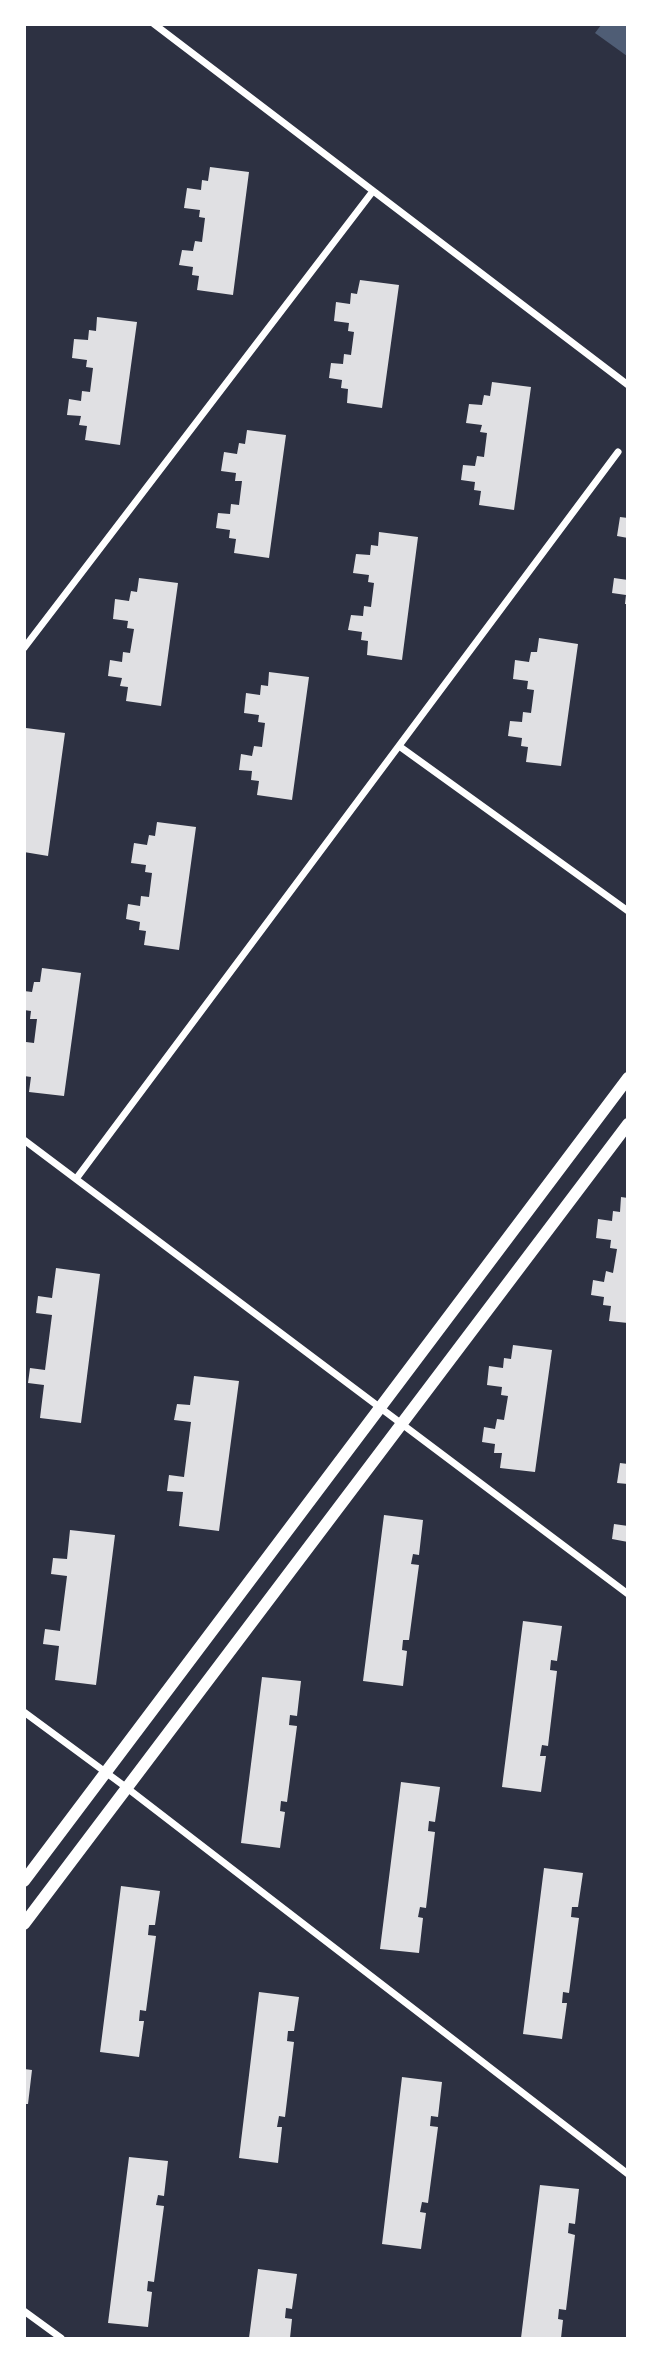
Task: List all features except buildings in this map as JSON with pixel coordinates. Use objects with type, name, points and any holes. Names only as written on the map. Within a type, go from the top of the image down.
[{"type":"street","points":[[154,24],[628,385]]},
{"type":"street","points":[[24,648],[373,191]]},
{"type":"street","points":[[76,1179],[618,452]]},
{"type":"street","points":[[399,746],[628,911]]},
{"type":"street","points":[[24,1881],[628,1078]]},
{"type":"street","points":[[24,1924],[628,1124]]},
{"type":"street","points":[[24,1140],[628,1594]]},
{"type":"street","points":[[24,1712],[127,1788],[628,2174]]},
{"type":"street","points":[[24,2311],[61,2339]]},
{"type":"water","points":[[601,25],[627,25],[627,56],[595,33]]}]
